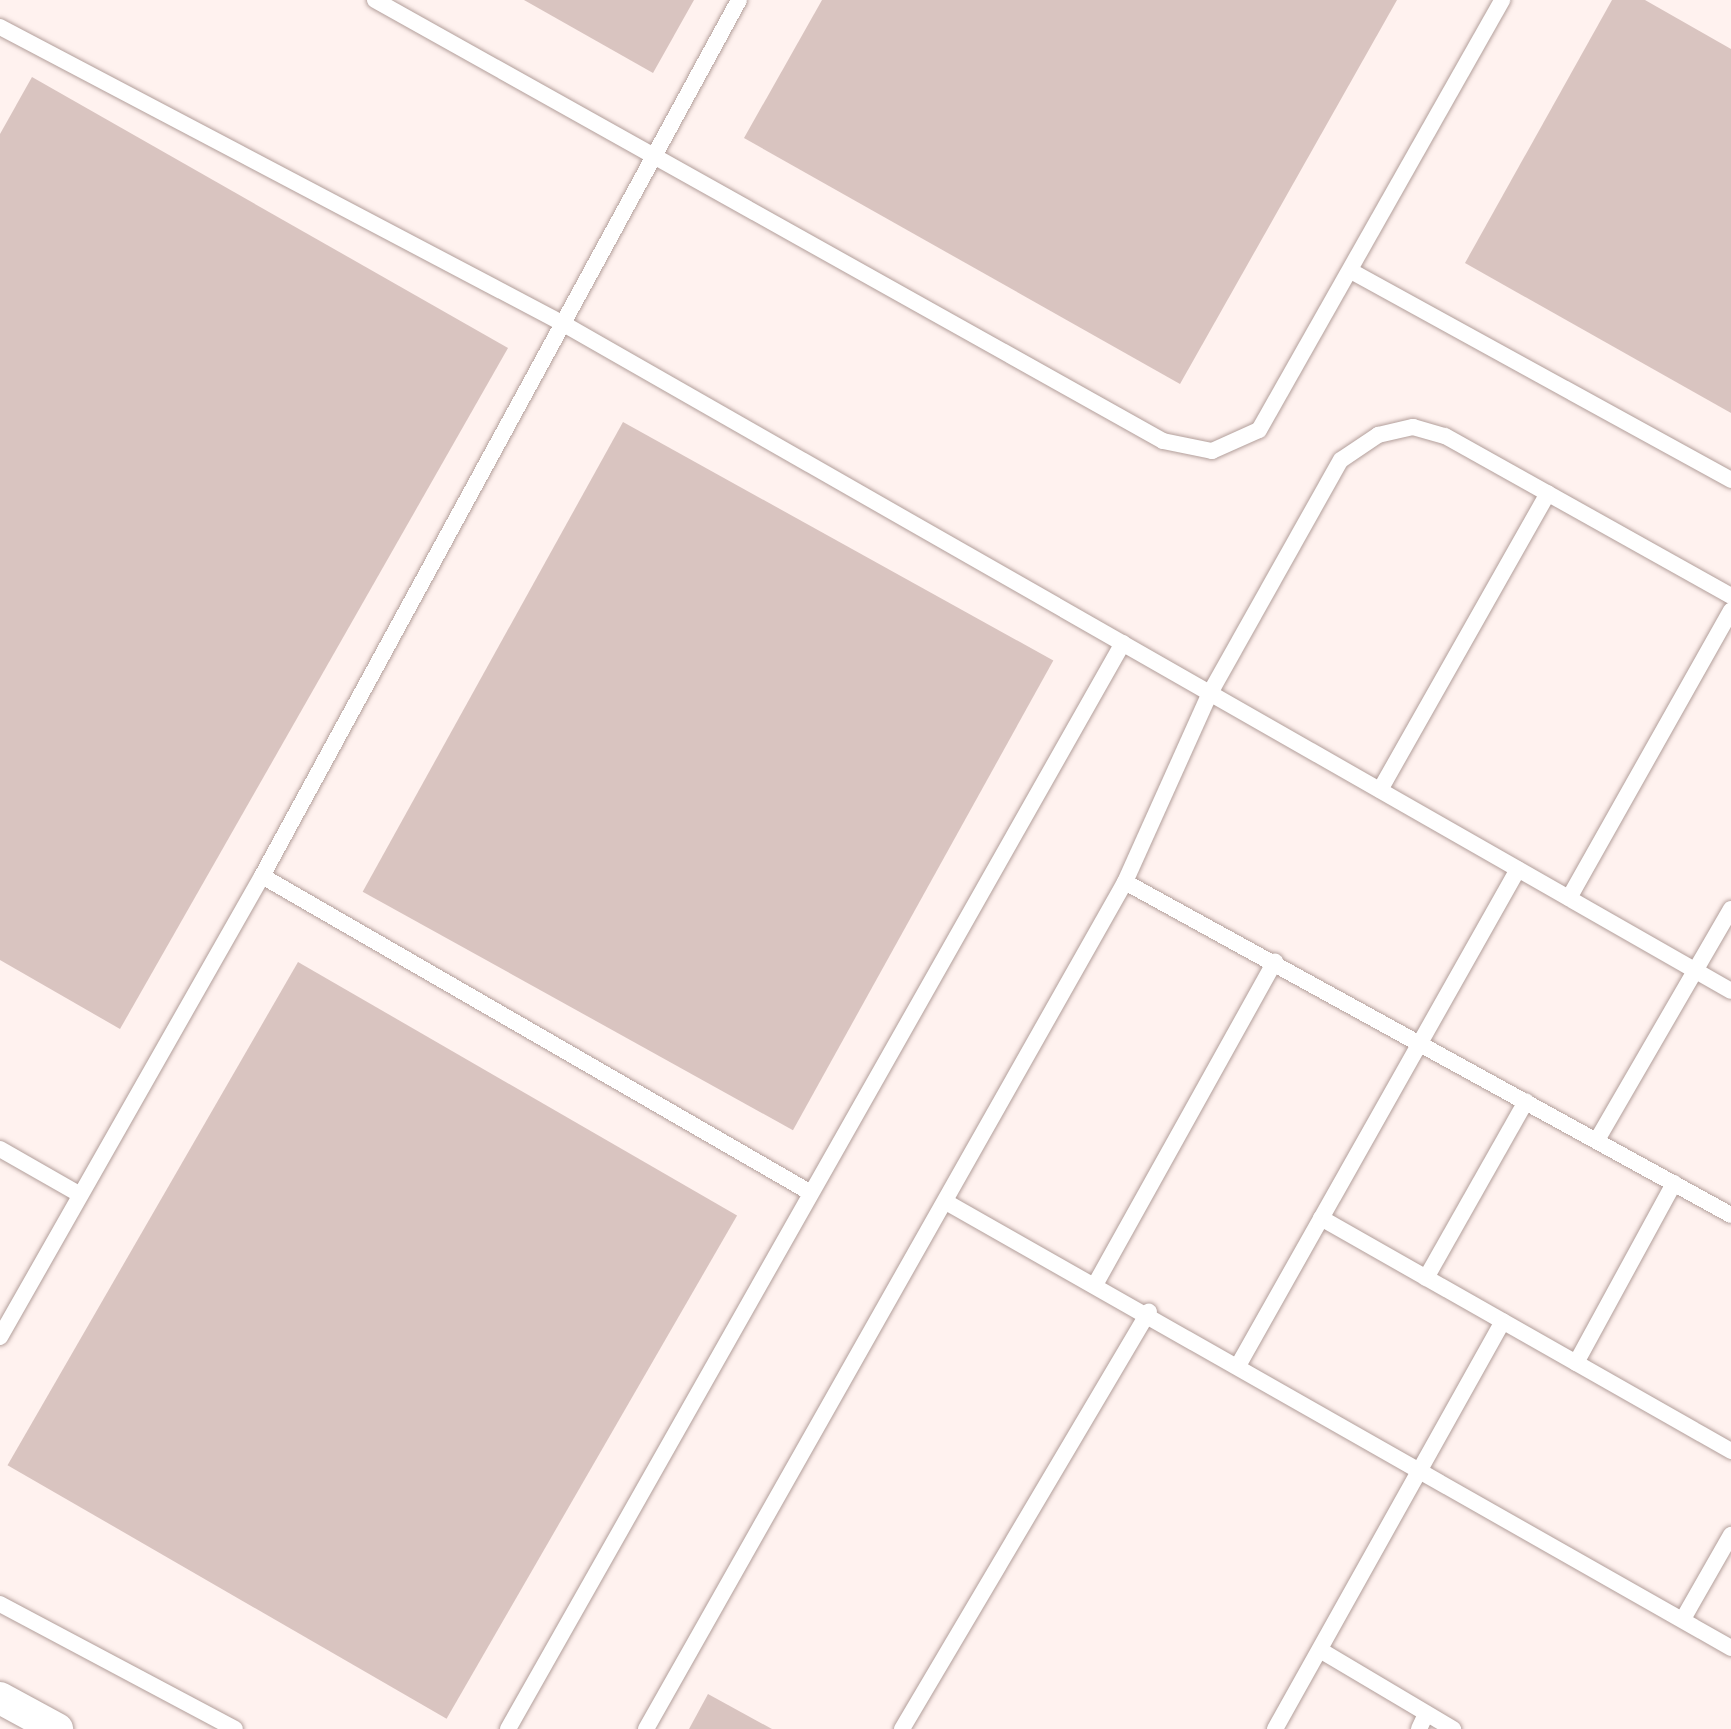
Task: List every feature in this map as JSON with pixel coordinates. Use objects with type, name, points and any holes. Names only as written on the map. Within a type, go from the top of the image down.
[{"type":"street","points":[[0,1698],[57,1729]]},
{"type":"lane","points":[[375,0],[655,151],[1163,441],[1212,451],[1259,430],[1502,0]]},
{"type":"lane","points":[[0,1337],[262,876],[739,0]]},
{"type":"lane","points":[[0,27],[562,323],[1731,991]]},
{"type":"lane","points":[[1351,271],[1731,480]]},
{"type":"lane","points":[[646,1729],[1125,882],[1210,693],[1341,460],[1378,435],[1413,427],[1445,436],[1731,596]]},
{"type":"lane","points":[[1380,790],[1548,493]]},
{"type":"lane","points":[[1569,898],[1731,611]]},
{"type":"lane","points":[[508,1729],[1123,643]]},
{"type":"lane","points":[[1239,1364],[1518,869]]},
{"type":"lane","points":[[262,876],[811,1193]]},
{"type":"lane","points":[[1125,882],[1275,961],[1731,1215]]},
{"type":"lane","points":[[1597,1140],[1731,909]]},
{"type":"lane","points":[[1096,1283],[1275,961]]},
{"type":"lane","points":[[1426,1278],[1526,1101]]},
{"type":"lane","points":[[0,1149],[79,1194]]},
{"type":"lane","points":[[1576,1363],[1674,1183]]},
{"type":"lane","points":[[946,1202],[1149,1312],[1731,1648]]},
{"type":"lane","points":[[1321,1218],[1731,1451]]},
{"type":"lane","points":[[902,1729],[1149,1312]]},
{"type":"lane","points":[[1275,1729],[1503,1321]]},
{"type":"lane","points":[[1683,1619],[1731,1535]]},
{"type":"lane","points":[[0,1604],[235,1729]]},
{"type":"lane","points":[[1320,1650],[1422,1721],[1453,1729]]},
{"type":"building","points":[[524,0],[694,0],[653,73]]},
{"type":"building","points":[[822,0],[1397,0],[1180,384],[744,138]]},
{"type":"building","points":[[1612,0],[1645,0],[1731,49],[1731,413],[1465,263]]},
{"type":"building","points":[[32,77],[508,348],[120,1029],[0,960],[0,134]]},
{"type":"building","points":[[623,422],[1053,661],[793,1130],[363,892]]},
{"type":"building","points":[[298,962],[737,1216],[447,1719],[8,1465]]},
{"type":"building","points":[[708,1694],[772,1729],[689,1729]]}]
